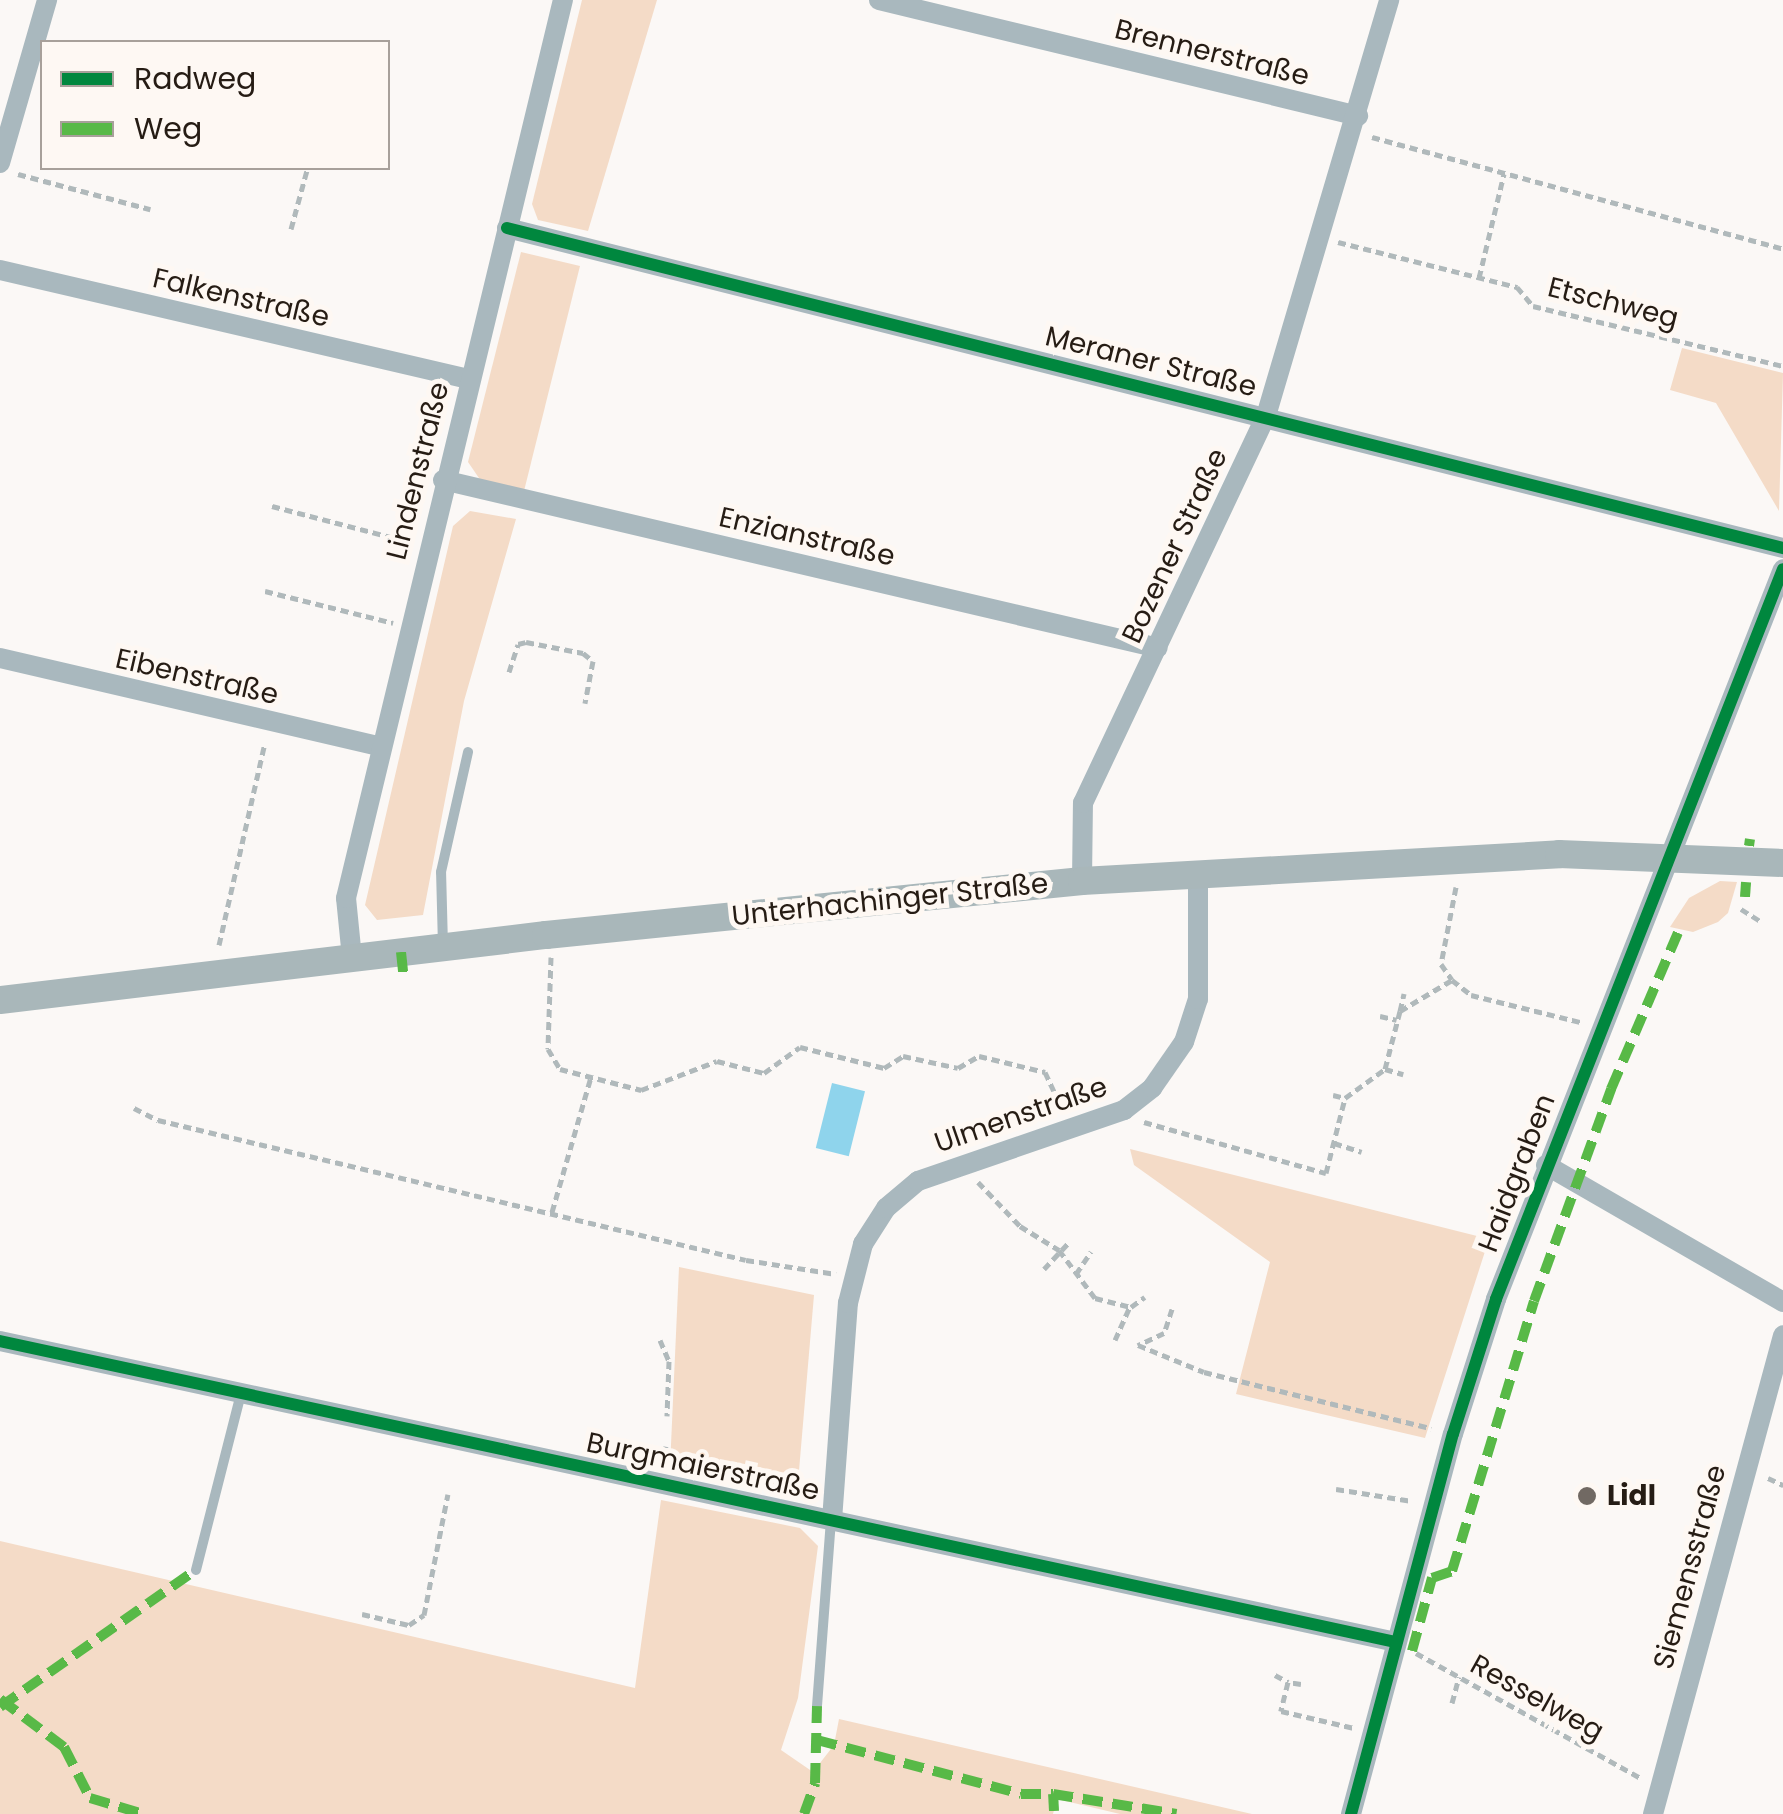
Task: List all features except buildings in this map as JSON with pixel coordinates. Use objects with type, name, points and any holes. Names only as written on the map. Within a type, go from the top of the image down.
[{"type":"main road","name":"Unterhachinger Straße","points":[[0,1000],[546,935],[1082,881],[1470,856],[1669,857],[1783,863]]},
{"type":"street","points":[[6,168],[47,0]]},
{"type":"street","name":"Lindenstraße","points":[[352,958],[346,898],[443,480],[563,0]]},
{"type":"street","name":"Brennerstraße","points":[[879,0],[1356,124]]},
{"type":"street","name":"Bozener Straße","points":[[1082,881],[1083,803],[1266,416],[1323,238],[1390,0]]},
{"type":"street","name":"Meraner Straße","points":[[507,228],[1783,548]]},
{"type":"street","name":"Falkenstraße","points":[[0,270],[469,380]]},
{"type":"street","name":"Enzianstraße","points":[[443,480],[1158,648]]},
{"type":"street","name":"Haidgraben","points":[[1351,1814],[1453,1434],[1546,1164],[1783,568]]},
{"type":"street","name":"Eibenstraße","points":[[0,658],[382,747]]},
{"type":"street","name":"Ulmenstraße","points":[[832,1520],[854,1276],[886,1208],[918,1182],[958,1162],[1124,1110],[1170,1066],[1189,1028],[1202,945],[1198,873]]},
{"type":"street","points":[[1546,1164],[1783,1302]]},
{"type":"street","name":"Siemensstraße","points":[[1652,1814],[1783,1335]]},
{"type":"street","name":"Burgmaierstraße","points":[[0,1341],[1396,1642]]},
{"type":"lane","points":[[443,947],[441,872],[468,752]]},
{"type":"lane","points":[[196,1570],[241,1393]]},
{"type":"lane","name":"Burgmaierstraße","points":[[817,1706],[832,1520]]},
{"type":"path","points":[[1356,124],[1504,173],[1783,249]]},
{"type":"path","points":[[6,168],[150,210]]},
{"type":"path","points":[[291,229],[307,170]]},
{"type":"path","points":[[1479,278],[1504,173]]},
{"type":"path","points":[[272,506],[428,546]]},
{"type":"path","points":[[265,591],[408,627]]},
{"type":"path","points":[[509,672],[518,644],[526,642],[583,654],[593,661],[585,703]]},
{"type":"path","points":[[219,944],[270,722]]},
{"type":"path","points":[[1457,891],[1440,964],[1452,980],[1471,995],[1601,1027]]},
{"type":"path","points":[[1741,909],[1762,922]]},
{"type":"path","points":[[546,935],[552,966],[548,1049],[560,1070],[641,1090],[716,1061],[764,1073],[800,1047],[884,1068],[903,1056],[958,1068],[978,1056],[1045,1072],[1062,1108]]},
{"type":"path","points":[[1400,1011],[1452,980]]},
{"type":"path","points":[[1124,1110],[1155,1129],[1326,1173],[1345,1098],[1384,1068],[1404,993]]},
{"type":"path","points":[[1380,1016],[1397,1020]]},
{"type":"path","points":[[1384,1068],[1403,1074]]},
{"type":"path","points":[[552,1212],[591,1077]]},
{"type":"path","points":[[1333,1094],[1345,1098]]},
{"type":"path","points":[[134,1108],[158,1120],[746,1260],[854,1276]]},
{"type":"path","points":[[1334,1143],[1362,1152]]},
{"type":"path","points":[[958,1162],[1020,1226],[1060,1250],[1075,1276],[1095,1298],[1131,1307]]},
{"type":"path","points":[[1044,1270],[1070,1240]]},
{"type":"path","points":[[1075,1276],[1091,1252]]},
{"type":"path","points":[[1115,1340],[1131,1307],[1145,1297]]},
{"type":"path","points":[[1172,1309],[1164,1333],[1138,1345],[1204,1372],[1453,1434]]},
{"type":"path","points":[[660,1340],[670,1361],[667,1416]]},
{"type":"path","points":[[1336,1489],[1401,1499]]},
{"type":"path","points":[[362,1614],[409,1625],[424,1615],[448,1494]]},
{"type":"path","points":[[1275,1675],[1300,1684]]},
{"type":"path","points":[[1452,1703],[1459,1677]]},
{"type":"path","points":[[1288,1682],[1282,1711],[1349,1727]]},
{"type":"shaded area","points":[[582,0],[657,0],[588,231],[538,220],[532,204]]},
{"type":"shaded area","points":[[521,252],[580,266],[524,491],[481,481],[468,462]]},
{"type":"shaded area","points":[[1682,348],[1783,373],[1779,511],[1716,403],[1670,390]]},
{"type":"shaded area","points":[[470,511],[516,519],[464,701],[423,915],[377,920],[365,905],[453,526]]},
{"type":"shaded area","points":[[1720,881],[1737,882],[1728,913],[1718,922],[1693,932],[1670,927],[1689,898]]},
{"type":"shaded area","points":[[1130,1149],[1489,1239],[1425,1438],[1236,1394],[1270,1262],[1134,1165]]},
{"type":"shaded area","points":[[679,1267],[814,1295],[797,1494],[670,1467]]},
{"type":"shaded area","points":[[661,1500],[800,1528],[818,1546],[798,1698],[781,1750],[813,1772],[834,1745],[839,1719],[1252,1814],[1120,1814],[1057,1799],[1053,1814],[0,1814],[0,1541],[635,1688]]},
{"type":"water","points":[[832,1083],[865,1091],[849,1156],[816,1148]]},
{"type":"marked path","points":[[1749,846],[1750,839]]},
{"type":"marked path","points":[[1745,897],[1746,882]]},
{"type":"marked path","points":[[1412,1651],[1432,1578],[1452,1571],[1534,1301],[1611,1089],[1678,933]]},
{"type":"marked path","points":[[401,952],[404,981]]},
{"type":"marked path","points":[[0,1707],[196,1570]]},
{"type":"marked path","points":[[0,1699],[64,1747],[90,1798],[143,1814]]},
{"type":"marked path","points":[[804,1814],[815,1783],[817,1706]]},
{"type":"marked path","points":[[817,1740],[1021,1794],[1053,1794]]},
{"type":"marked path","points":[[1054,1811],[1053,1794],[1176,1814]]},
{"type":"cycle path","points":[[507,228],[1783,548]]},
{"type":"cycle path","points":[[1351,1814],[1453,1434],[1496,1299],[1783,569]]},
{"type":"cycle path","points":[[0,1341],[1396,1642]]},
{"type":"place","name":"Lidl","points":[[1587,1496]]}]
